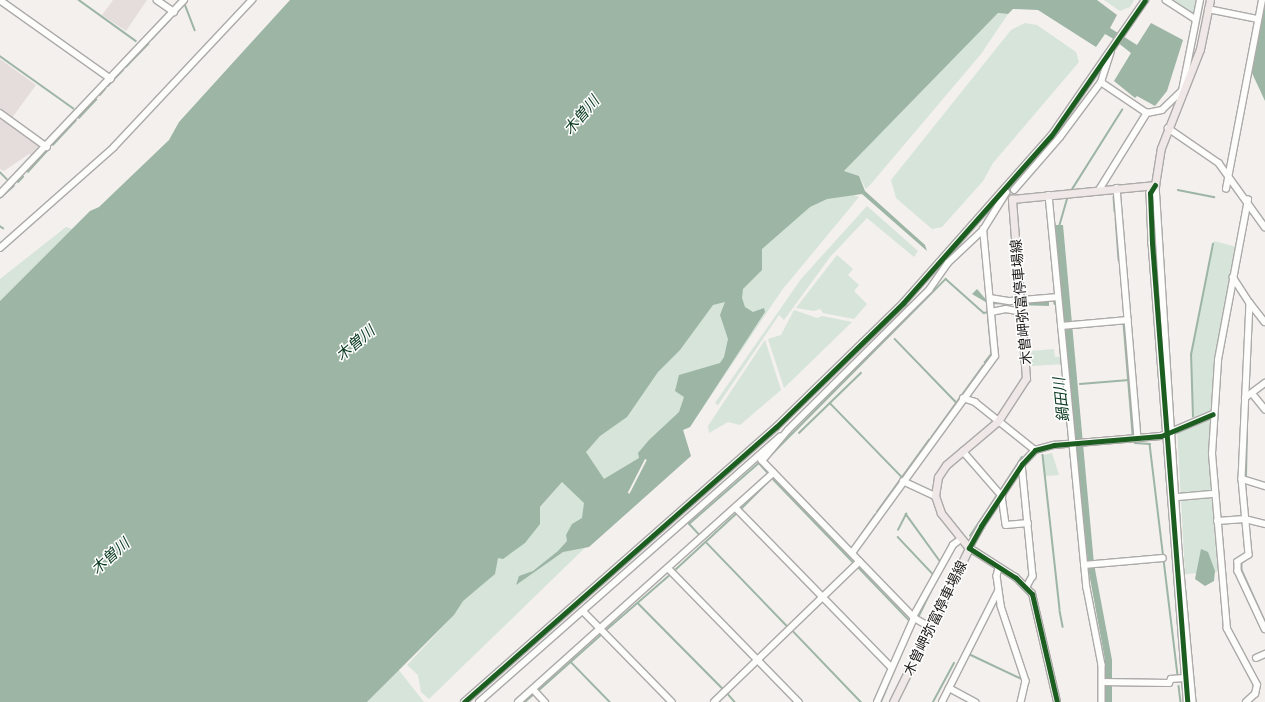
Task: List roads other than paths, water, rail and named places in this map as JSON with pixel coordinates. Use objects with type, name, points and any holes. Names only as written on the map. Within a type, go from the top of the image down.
[{"type":"main road","points":[[1012,199],[1156,184],[1161,148],[1182,91],[1200,49],[1210,0]]},
{"type":"main road","name":"木曽岬弥富停車場線","points":[[893,702],[969,548],[941,513],[935,496],[941,471],[998,421],[1026,378],[1022,306],[1012,199]]},
{"type":"street","points":[[158,0],[174,12]]},
{"type":"street","points":[[0,194],[47,147],[184,0]]},
{"type":"street","points":[[0,248],[114,148],[252,0]]},
{"type":"street","points":[[479,702],[788,430],[882,340],[948,263],[982,230],[1014,181],[1111,52],[1145,0]]},
{"type":"street","points":[[1166,0],[1195,20]]},
{"type":"street","points":[[1099,190],[1148,113],[1162,110],[1182,91],[1200,0]]},
{"type":"street","points":[[1226,189],[1262,0]]},
{"type":"street","points":[[2,1],[111,79]]},
{"type":"street","points":[[1208,9],[1258,19]]},
{"type":"street","points":[[1014,190],[1060,137],[1101,82],[1111,52]]},
{"type":"street","points":[[1101,82],[1148,113]]},
{"type":"street","points":[[0,113],[47,147]]},
{"type":"street","points":[[1168,128],[1219,163],[1248,200],[1265,227]]},
{"type":"street","points":[[1012,199],[1014,181]]},
{"type":"street","points":[[464,702],[830,377],[1014,181]]},
{"type":"street","points":[[1156,184],[1194,702]]},
{"type":"street","points":[[1156,184],[1150,193],[1150,210],[1187,702]]},
{"type":"street","points":[[1117,188],[1138,438]]},
{"type":"street","points":[[1049,195],[1072,443],[1086,565],[1103,682],[1102,702]]},
{"type":"street","points":[[1246,702],[1255,694],[1257,685],[1229,636],[1214,494],[1212,414],[1233,277],[1248,200]]},
{"type":"street","points":[[852,553],[963,398],[995,356],[982,230]]},
{"type":"street","points":[[1233,277],[1250,303],[1265,322]]},
{"type":"street","points":[[990,304],[1006,309],[1058,299]]},
{"type":"street","points":[[1250,303],[1242,479],[1249,555],[1238,562],[1238,571],[1265,629]]},
{"type":"street","points":[[990,304],[1022,306]]},
{"type":"street","points":[[1062,326],[1128,320]]},
{"type":"street","points":[[1245,398],[1265,383]]},
{"type":"street","points":[[1252,393],[1265,408]]},
{"type":"street","points":[[963,398],[975,402],[1036,450]]},
{"type":"street","points":[[1057,702],[1036,605],[1027,587],[969,548],[1000,494],[1022,464],[1036,450],[1072,443],[1138,438],[1167,434],[1212,414]]},
{"type":"street","points":[[788,430],[762,461],[914,617],[930,628]]},
{"type":"street","points":[[963,451],[1000,494],[1006,525],[1028,523]]},
{"type":"street","points":[[1022,464],[1033,576],[1027,587]]},
{"type":"street","points":[[518,702],[669,569],[773,473]]},
{"type":"street","points":[[1242,479],[1265,486]]},
{"type":"street","points":[[903,481],[935,496]]},
{"type":"street","points":[[1178,497],[1214,494]]},
{"type":"street","points":[[736,508],[892,668]]},
{"type":"street","points":[[1217,521],[1245,518],[1265,524]]},
{"type":"street","points":[[877,702],[914,617],[953,545],[961,539]]},
{"type":"street","points":[[1086,565],[1163,558]]},
{"type":"street","points":[[714,702],[822,596],[859,562]]},
{"type":"street","points":[[999,568],[998,591],[1026,681],[1021,702]]},
{"type":"street","points":[[669,569],[798,702]]},
{"type":"street","points":[[942,702],[998,591]]},
{"type":"street","points":[[583,610],[672,702]]},
{"type":"street","points":[[1256,658],[1265,654]]},
{"type":"street","points":[[1103,682],[1169,683],[1171,679],[1184,678]]},
{"type":"street","points":[[949,688],[975,702]]},
{"type":"street","points":[[533,689],[545,702]]},
{"type":"water","name":"木曽川","points":[[290,0],[1097,0],[1117,15],[1110,28],[1137,45],[1151,23],[1183,40],[1167,91],[1155,106],[1137,96],[1135,98],[1114,81],[1131,53],[1112,38],[1105,34],[1096,47],[1038,10],[1013,9],[1008,14],[998,13],[844,171],[859,176],[865,191],[925,245],[927,251],[862,194],[827,199],[810,207],[762,249],[762,270],[743,289],[742,298],[745,307],[753,312],[764,308],[765,312],[690,427],[683,430],[691,456],[589,547],[563,552],[516,585],[519,576],[533,571],[558,551],[567,541],[566,535],[572,524],[582,518],[584,503],[562,482],[540,507],[540,524],[525,543],[503,559],[498,558],[495,574],[463,601],[454,615],[367,702],[0,702],[0,301],[90,211],[99,207],[169,140],[179,122]],"holes":[[[725,302],[720,315],[728,339],[724,357],[720,363],[679,375],[675,391],[684,397],[679,412],[649,440],[638,453],[639,458],[604,479],[586,452],[600,436],[627,417],[658,372],[680,350],[713,305]]]},
{"type":"water","points":[[1265,5],[1265,101],[1252,73]]},
{"type":"water","points":[[1054,225],[1063,225],[1094,564],[1112,660],[1112,702],[1105,702],[1105,660],[1089,573],[1062,305],[1054,305],[1053,302],[1061,301]]},
{"type":"water","points":[[977,289],[988,302],[1049,302],[1049,306],[989,304],[972,294]]},
{"type":"water","points":[[1201,549],[1208,552],[1215,571],[1214,581],[1205,586],[1195,579]]},
{"type":"water","points":[[918,616],[882,702],[880,702],[914,624]]},
{"type":"waterway","points":[[79,0],[136,41]]},
{"type":"waterway","points":[[176,14],[185,3]]},
{"type":"waterway","points":[[185,4],[195,30]]},
{"type":"waterway","points":[[152,39],[170,20]]},
{"type":"waterway","points":[[126,67],[148,44]]},
{"type":"waterway","points":[[0,56],[73,108]]},
{"type":"waterway","points":[[108,86],[123,70]]},
{"type":"waterway","points":[[100,95],[105,89]]},
{"type":"waterway","points":[[79,118],[96,100]]},
{"type":"waterway","name":"鍋田川","points":[[1071,191],[1122,110]]},
{"type":"waterway","points":[[53,145],[75,121]]},
{"type":"waterway","points":[[28,172],[48,150]]},
{"type":"waterway","points":[[0,172],[7,179]]},
{"type":"waterway","points":[[18,182],[23,177]]},
{"type":"waterway","points":[[0,198],[14,186]]},
{"type":"waterway","points":[[1178,190],[1214,197]]},
{"type":"waterway","name":"鍋田川","points":[[1059,227],[1068,196]]},
{"type":"waterway","points":[[1114,197],[1115,211]]},
{"type":"waterway","points":[[1116,218],[1119,260]]},
{"type":"waterway","points":[[1193,417],[1191,355],[1213,244]]},
{"type":"waterway","points":[[766,460],[946,279],[984,313],[988,312],[992,354],[985,363]]},
{"type":"waterway","points":[[1124,324],[1133,434]]},
{"type":"waterway","points":[[895,339],[957,403]]},
{"type":"waterway","points":[[931,438],[983,366]]},
{"type":"waterway","points":[[799,433],[861,373]]},
{"type":"waterway","points":[[1080,384],[1129,380]]},
{"type":"waterway","points":[[830,403],[902,477]]},
{"type":"waterway","points":[[1246,476],[1247,433]]},
{"type":"waterway","points":[[877,512],[929,440]]},
{"type":"waterway","points":[[1135,443],[1150,444],[1178,674]]},
{"type":"waterway","points":[[1043,455],[1060,609]]},
{"type":"waterway","points":[[1000,491],[1022,457]]},
{"type":"waterway","points":[[701,537],[689,524],[759,463],[768,473]]},
{"type":"waterway","points":[[740,510],[772,478],[853,562]]},
{"type":"waterway","points":[[1245,482],[1246,490]]},
{"type":"waterway","points":[[970,536],[998,494]]},
{"type":"waterway","points":[[673,572],[738,512]]},
{"type":"waterway","points":[[898,530],[906,514],[940,561]]},
{"type":"waterway","points":[[852,548],[875,515]]},
{"type":"waterway","points":[[898,537],[933,574]]},
{"type":"waterway","points":[[707,543],[788,627]]},
{"type":"waterway","points":[[1251,550],[1252,556],[1242,563],[1242,570],[1265,621]]},
{"type":"waterway","points":[[858,567],[910,621]]},
{"type":"waterway","points":[[605,631],[671,574]]},
{"type":"waterway","points":[[918,618],[932,589]]},
{"type":"waterway","points":[[638,603],[724,690]]},
{"type":"waterway","points":[[1060,611],[1063,627]]},
{"type":"waterway","points":[[792,630],[861,702]]},
{"type":"waterway","points":[[538,691],[602,634]]},
{"type":"waterway","points":[[969,654],[1022,679]]},
{"type":"waterway","points":[[571,662],[610,702]]},
{"type":"waterway","points":[[933,702],[954,663]]},
{"type":"waterway","points":[[1179,686],[1181,702]]},
{"type":"waterway","points":[[525,702],[535,693]]},
{"type":"waterway","points":[[728,694],[735,702]]}]
